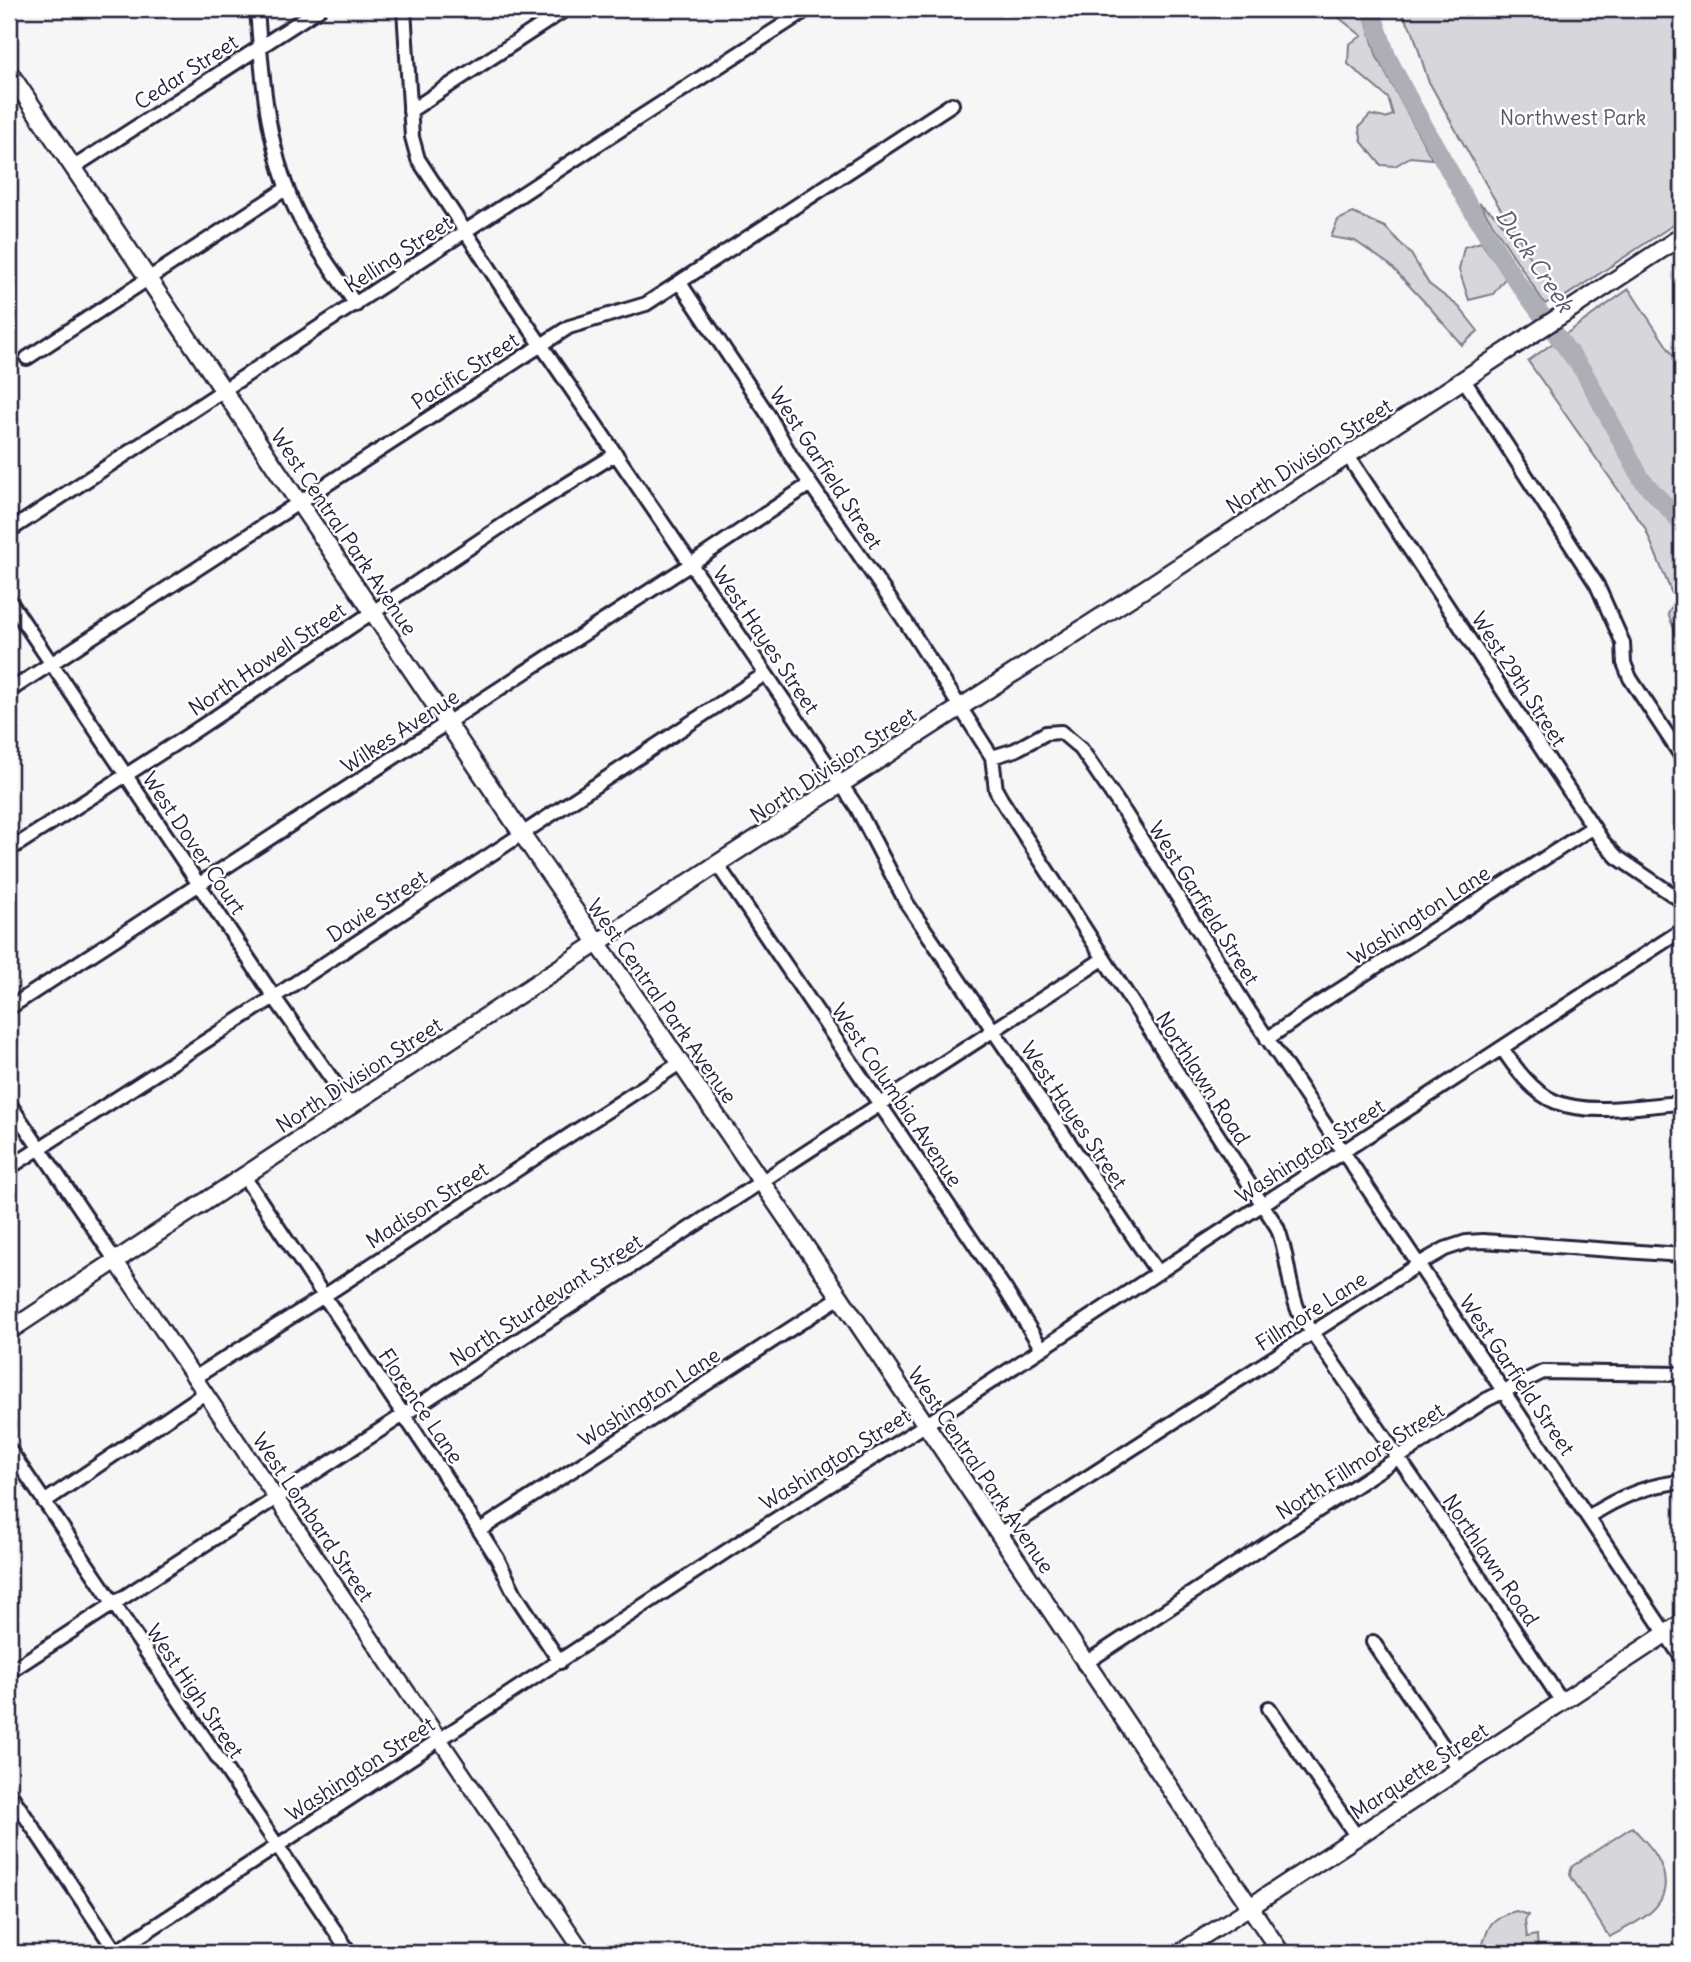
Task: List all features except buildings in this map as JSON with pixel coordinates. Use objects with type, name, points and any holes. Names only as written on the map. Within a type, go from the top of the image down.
[{"type":"main road","name":"West Central Park Avenue","points":[[9,72],[522,834],[840,1297],[1084,1664],[1281,1953]]},
{"type":"main road","name":"North Division Street","points":[[9,1331],[718,864],[1682,236]]},
{"type":"main road","name":"Marquette Street","points":[[1250,1907],[1682,1623]]},
{"type":"street","points":[[257,9],[266,113],[277,159],[294,206],[356,305]]},
{"type":"street","name":"Cedar Street","points":[[74,167],[319,9]]},
{"type":"street","name":"West Hayes Street","points":[[404,9],[412,137],[418,159],[465,233],[841,785],[873,836],[906,902],[1158,1273]]},
{"type":"street","points":[[410,111],[566,9]]},
{"type":"street","name":"Kelling Street","points":[[9,531],[808,9]]},
{"type":"street","name":"Pacific Street","points":[[9,691],[569,327],[646,304],[952,104]]},
{"type":"street","points":[[27,358],[287,188]]},
{"type":"street","name":"West Garfield Street","points":[[680,283],[769,416],[791,456],[907,624],[992,757],[1014,750],[1046,733],[1061,732],[1071,737],[1082,749],[1267,1039],[1682,1658]]},
{"type":"street","points":[[1464,380],[1597,585],[1623,643],[1630,678],[1682,757]]},
{"type":"street","name":"North Howell Street","points":[[9,850],[616,454]]},
{"type":"street","name":"West 29th Street","points":[[1348,456],[1593,827],[1617,857],[1682,901]]},
{"type":"street","name":"Wilkes Avenue","points":[[9,1008],[810,484]]},
{"type":"street","name":"West Dover Court","points":[[9,600],[274,997],[350,1105]]},
{"type":"street","name":"Davie Street","points":[[9,1168],[765,674]]},
{"type":"street","name":"Northlawn Road","points":[[992,757],[996,790],[1001,799],[1277,1227],[1283,1240],[1293,1298],[1300,1315],[1562,1702]]},
{"type":"street","name":"Washington Lane","points":[[1267,1039],[1593,827]]},
{"type":"street","name":"West Columbia Avenue","points":[[718,864],[1005,1289],[1042,1349]]},
{"type":"street","name":"Washington Street","points":[[116,1953],[780,1516],[1042,1349],[1682,930]]},
{"type":"street","name":"North Sturdevant Street","points":[[9,1672],[1103,959]]},
{"type":"street","points":[[1502,1048],[1513,1066],[1543,1095],[1556,1102],[1574,1107],[1601,1108],[1682,1103]]},
{"type":"street","name":"Madison Street","points":[[194,1378],[680,1063]]},
{"type":"street","name":"West Lombard Street","points":[[9,1103],[584,1953]]},
{"type":"street","name":"Florence Lane","points":[[243,1175],[480,1530],[515,1594],[560,1662]]},
{"type":"street","name":"Fillmore Lane","points":[[999,1535],[1445,1249],[1475,1242],[1682,1255]]},
{"type":"street","name":"Washington Lane","points":[[480,1530],[840,1297]]},
{"type":"street","name":"North Fillmore Street","points":[[1084,1664],[1486,1400],[1543,1372],[1682,1374]]},
{"type":"street","points":[[44,1502],[205,1393]]},
{"type":"street","name":"West High Street","points":[[9,1449],[351,1953]]},
{"type":"street","points":[[1588,1517],[1644,1488],[1682,1482]]},
{"type":"street","points":[[1373,1642],[1459,1770]]},
{"type":"street","points":[[1269,1707],[1357,1837]]},
{"type":"street","points":[[9,1793],[116,1953]]},
{"type":"street","name":"Marquette Street","points":[[1178,1953],[1250,1907]]},
{"type":"green space","points":[[1341,9],[1363,9],[1377,57],[1432,159],[1410,157],[1395,166],[1381,165],[1362,142],[1359,127],[1370,115],[1385,118],[1393,115],[1388,98],[1348,64],[1349,44],[1362,36],[1338,17]]},
{"type":"green space","name":"Northwest Park","points":[[1399,9],[1679,9],[1682,14],[1682,219],[1558,301],[1556,298],[1545,304],[1479,203],[1496,216],[1531,258],[1492,195],[1428,80],[1413,32]]},
{"type":"green space","points":[[1353,213],[1385,227],[1411,254],[1429,284],[1459,307],[1478,331],[1462,345],[1390,265],[1355,241],[1331,237],[1338,220]]},
{"type":"green space","points":[[1481,242],[1506,277],[1493,294],[1469,300],[1459,270],[1464,247]]},
{"type":"green space","points":[[1629,289],[1682,369],[1681,645],[1668,614],[1675,601],[1645,528],[1528,361]]},
{"type":"green space","points":[[1632,1827],[1657,1857],[1664,1873],[1665,1886],[1662,1898],[1655,1908],[1609,1937],[1570,1875],[1571,1867]]},
{"type":"green space","points":[[1516,1911],[1528,1915],[1525,1921],[1527,1937],[1537,1935],[1538,1953],[1472,1953],[1481,1950],[1488,1929],[1495,1920]]},
{"type":"waterway","name":"Duck Creek","points":[[1371,9],[1387,56],[1468,204],[1515,279],[1584,372],[1642,480],[1682,523]]}]
